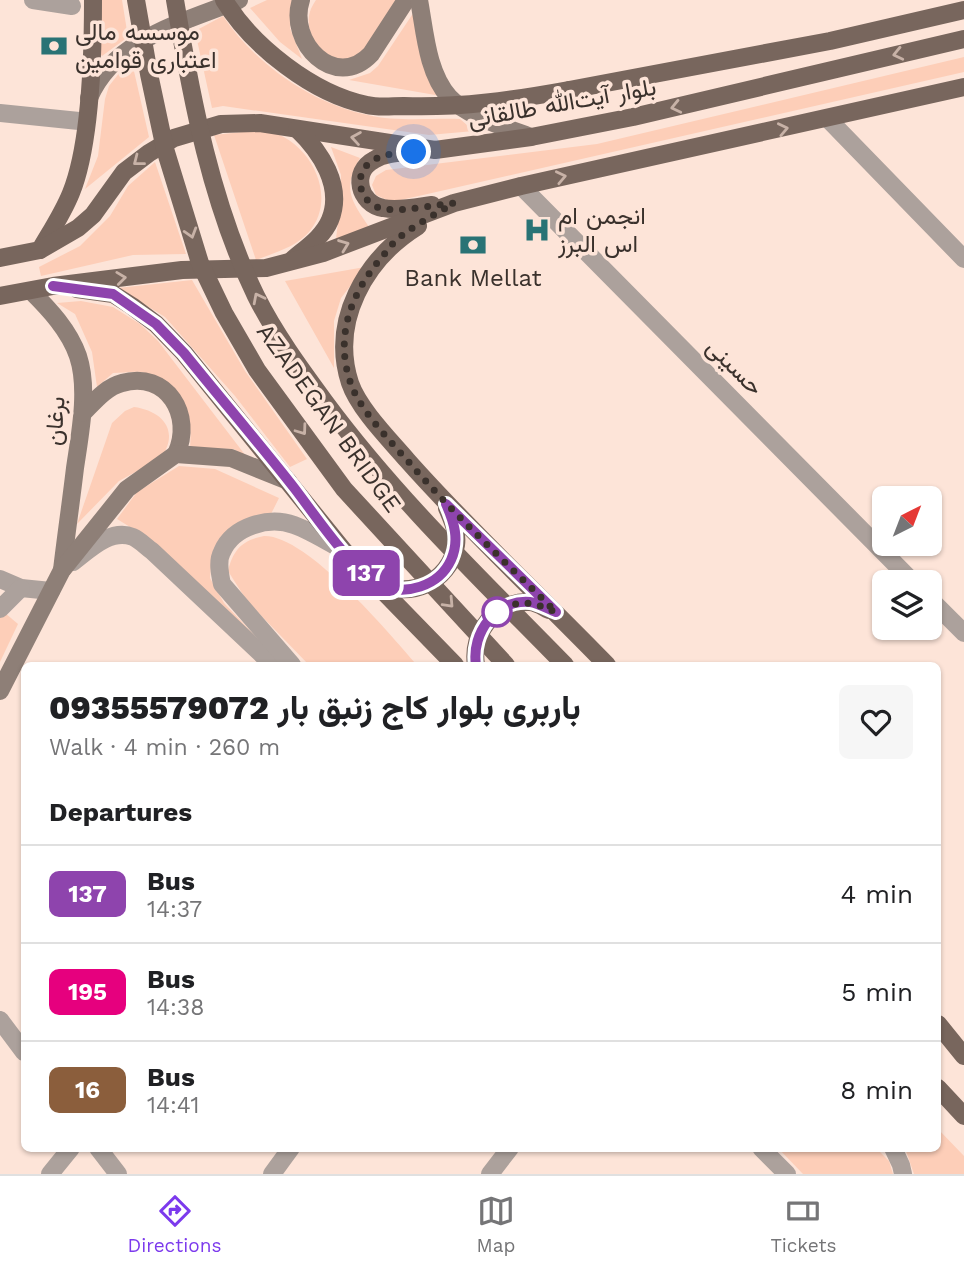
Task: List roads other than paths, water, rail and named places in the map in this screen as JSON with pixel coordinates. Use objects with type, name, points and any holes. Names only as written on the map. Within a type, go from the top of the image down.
[{"type":"main road","points":[[40,250],[72,191],[81,151],[88,102],[93,0]]},
{"type":"main road","name":"AZADEGAN BRIDGE","points":[[136,0],[165,149],[200,263],[223,313],[257,370],[344,489],[503,662]]},
{"type":"main road","name":"AZADEGAN BRIDGE","points":[[175,0],[189,82],[215,191],[234,245],[257,296],[284,345],[362,451],[424,520],[562,662]]},
{"type":"main road","points":[[224,0],[234,17],[274,58],[328,90],[367,105],[464,106],[569,90],[830,41],[964,10]]},
{"type":"main road","points":[[88,102],[105,69],[125,51],[169,28],[239,0]]},
{"type":"main road","points":[[301,0],[297,19],[302,37],[311,52],[327,64],[346,68],[364,61],[371,54],[406,0]]},
{"type":"main road","points":[[419,0],[432,63],[450,98],[482,119],[531,137]]},
{"type":"main road","name":"بلوار آیت‌الله طالقانی","points":[[0,258],[40,250],[78,228],[93,215],[124,172],[149,153],[174,138],[220,124],[260,123],[435,150],[531,137],[633,117],[964,39]]},
{"type":"main road","points":[[0,296],[53,286],[181,270],[266,268],[324,253],[454,203],[964,87]]},
{"type":"main road","points":[[290,262],[317,239],[330,219],[333,200],[325,161],[315,146],[297,129]]},
{"type":"main road","points":[[435,150],[392,153],[374,159],[360,176],[360,190],[370,204],[384,209],[454,203]]},
{"type":"main road","points":[[454,203],[399,237],[366,275],[351,305],[343,333],[344,358],[351,386],[372,419],[446,504],[604,662]]},
{"type":"main road","points":[[53,286],[113,294],[156,324],[184,353],[344,551],[452,662]]},
{"type":"main road","name":"برغان","points":[[31,290],[65,331],[78,356],[83,413],[62,570]]},
{"type":"main road","points":[[83,413],[100,395],[124,382],[142,382],[159,387],[178,407],[183,424],[182,442],[176,454],[231,458],[288,481]]},
{"type":"main road","name":"برغان","points":[[0,691],[62,570],[127,489],[176,454]]},
{"type":"main road","points":[[365,573],[378,583],[394,589],[412,590],[428,584],[442,574],[451,560],[456,543],[455,526],[446,504]]},
{"type":"main road","points":[[476,662],[477,641],[484,625],[497,612],[513,604],[532,602],[556,612]]},
{"type":"main road","points":[[941,1028],[964,1057]]},
{"type":"main road","points":[[941,1037],[964,1057]]},
{"type":"main road","points":[[941,1091],[962,1114]]},
{"type":"main road","points":[[941,1099],[962,1114]]},
{"type":"street","points":[[33,0],[72,6]]},
{"type":"street","points":[[0,113],[79,121]]},
{"type":"street","points":[[828,119],[964,259]]},
{"type":"street","name":"حسینی","points":[[521,186],[901,570]]},
{"type":"street","points":[[289,662],[222,584],[220,553],[231,538],[246,528],[275,521],[294,525],[344,551]]},
{"type":"street","points":[[62,570],[103,540],[117,535],[133,537],[152,551],[270,662]]},
{"type":"street","points":[[0,579],[20,588],[51,592]]},
{"type":"street","points":[[0,609],[20,588]]},
{"type":"street","points":[[942,611],[964,633]]},
{"type":"street","points":[[0,1020],[21,1048]]},
{"type":"street","points":[[50,1174],[68,1152]]},
{"type":"street","points":[[101,1152],[118,1174]]},
{"type":"street","points":[[272,1174],[288,1152]]},
{"type":"street","points":[[490,1174],[507,1152]]},
{"type":"street","points":[[765,1152],[787,1174]]},
{"type":"street","points":[[895,1152],[903,1174]]},
{"type":"place","name":"موسسه مالی اعتباری قوامین","points":[[54,46]]},
{"type":"place","name":"انجمن ام اس البرز","points":[[537,230]]},
{"type":"place","name":"Bank Mellat","points":[[473,245]]}]
